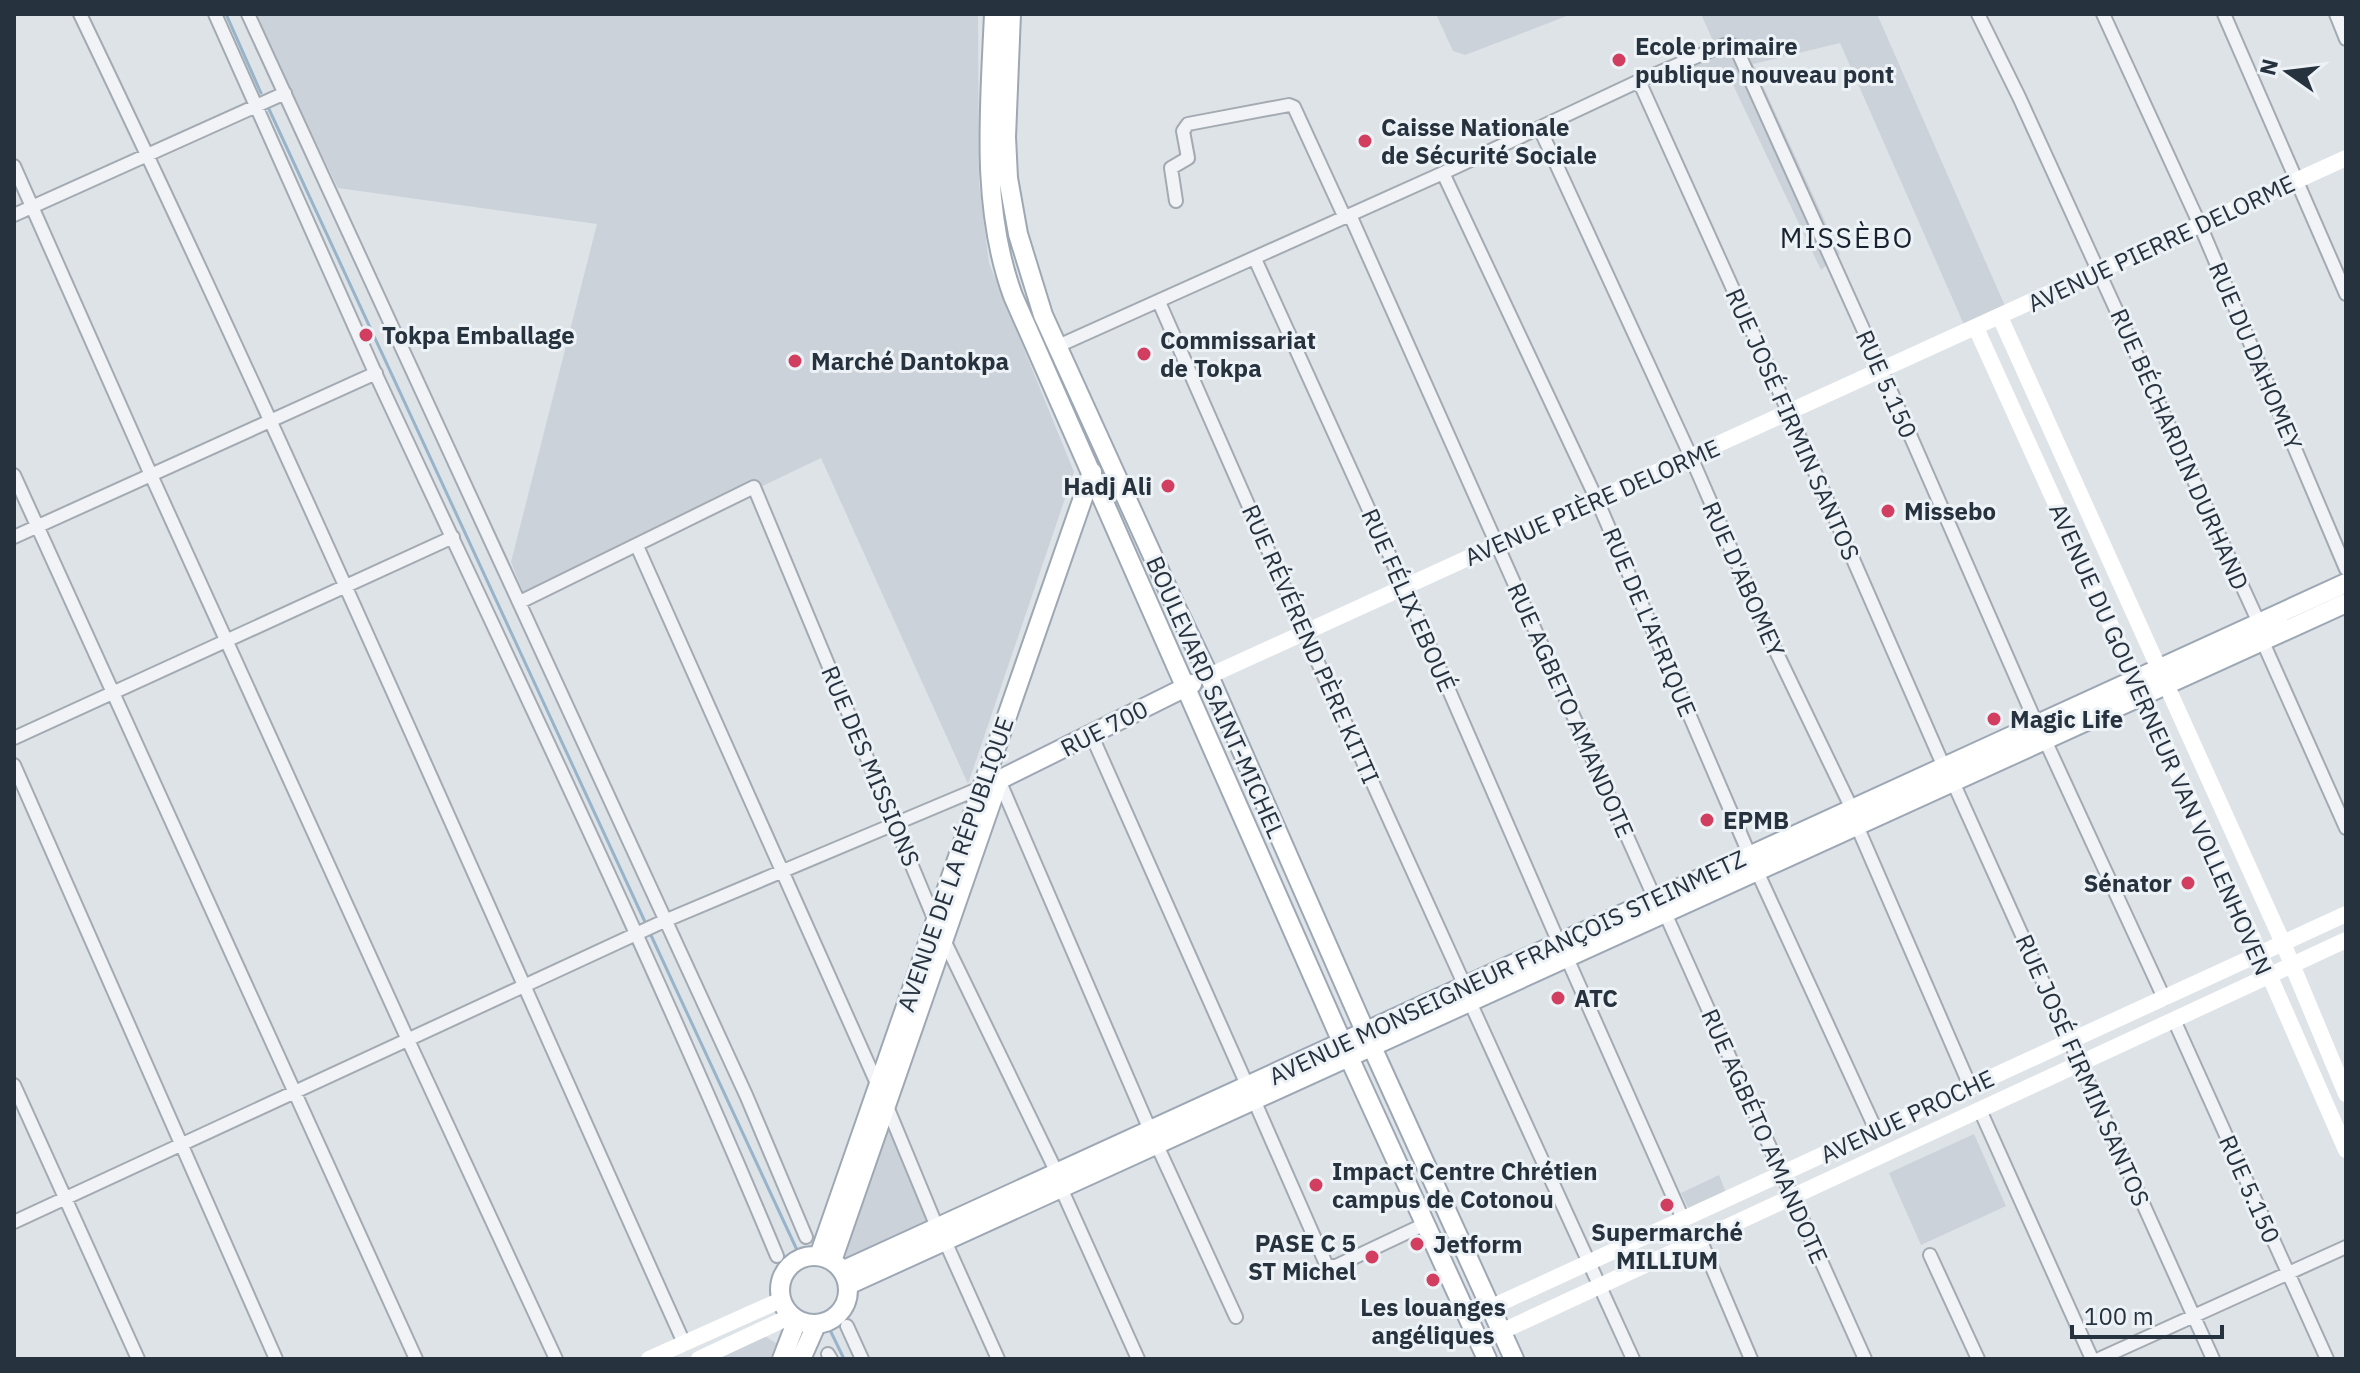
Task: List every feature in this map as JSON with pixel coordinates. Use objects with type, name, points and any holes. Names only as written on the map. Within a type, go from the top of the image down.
[{"type":"main road","name":"BOULEVARD SAINT-MICHEL","points":[[994,14],[990,168],[992,202],[1007,281],[1345,1050],[1483,1350]]},
{"type":"main road","name":"BOULEVARD SAINT-MICHEL","points":[[1011,14],[1006,137],[1009,188],[1018,234],[1043,315],[1209,676],[1514,1359]]},
{"type":"main road","name":"AVENUE PIERRE DELORME","points":[[1976,328],[2346,158]]},
{"type":"main road","name":"AVENUE DU GOUVERNEUR VAN VOLLENHOVEN","points":[[2000,317],[2283,943],[2346,1094]]},
{"type":"main road","name":"AVENUE PIÈRE DELORME","points":[[1209,676],[1976,328]]},
{"type":"main road","name":"AVENUE DU GOUVERNEUR VAN VOLLENHOVEN","points":[[1976,328],[2346,1150]]},
{"type":"main road","name":"AVENUE DE LA RÉPUBLIQUE","points":[[835,1268],[886,1105],[944,940],[990,784],[1092,472]]},
{"type":"main road","name":"AVENUE MONSEIGNEUR FRANÇOIS STEINMETZ","points":[[835,1268],[941,1234],[2261,632],[2346,583]]},
{"type":"main road","name":"AVENUE MONSEIGNEUR FRANÇOIS STEINMETZ","points":[[2261,632],[2346,603]]},
{"type":"main road","name":"RUE 700","points":[[990,784],[1209,676]]},
{"type":"main road","name":"AVENUE DE LA RÉPUBLIQUE","points":[[835,1268],[878,1085],[935,921],[990,784]]},
{"type":"main road","name":"AVENUE PROCHE","points":[[1468,1318],[2346,914]]},
{"type":"main road","name":"AVENUE PROCHE","points":[[1483,1350],[1501,1332],[2346,940]]},
{"type":"main road","points":[[649,1359],[684,1343],[790,1312],[816,1325],[831,1320],[842,1310],[848,1297],[835,1268],[804,1257],[788,1268],[781,1281],[790,1312],[782,1359]]},
{"type":"main road","points":[[699,1359],[790,1312]]},
{"type":"main road","points":[[801,1359],[816,1325]]},
{"type":"street","points":[[80,14],[346,586],[684,1343]]},
{"type":"street","points":[[215,14],[376,373],[639,933],[777,1256]]},
{"type":"street","points":[[248,14],[746,1095],[806,1237]]},
{"type":"street","name":"RUE BÉCHARDIN DURHAND","points":[[1978,14],[2099,271],[2346,828]]},
{"type":"street","name":"RUE DU DAHOMEY","points":[[2103,14],[2200,225],[2346,569]]},
{"type":"street","points":[[2224,14],[2346,294]]},
{"type":"street","points":[[2336,14],[2346,39]]},
{"type":"street","name":"RUE 5.150","points":[[1639,81],[1724,45],[1732,45],[1737,50],[2041,732],[2164,998]]},
{"type":"street","points":[[1058,346],[1255,259],[1639,81]]},
{"type":"street","name":"RUE JOSÉ FIRMIN SANTOS","points":[[1639,81],[1948,775],[2213,1359]]},
{"type":"street","points":[[14,215],[285,93]]},
{"type":"street","name":"RUE AGBETO AMANDOTE","points":[[1176,201],[1171,168],[1188,158],[1183,131],[1188,124],[1289,105],[1294,107],[1498,545],[1660,906]]},
{"type":"street","name":"RUE D'ABOMEY","points":[[1540,129],[1854,817],[1970,1086]]},
{"type":"street","points":[[14,166],[151,475],[556,1359]]},
{"type":"street","name":"RUE DE L'AFRIQUE","points":[[1443,173],[1597,500],[1754,863],[1876,1130]]},
{"type":"street","name":"RUE FÉLIX EBOUÉ","points":[[1255,259],[1404,587],[1683,1219]]},
{"type":"street","name":"RUE RÉVÉREND PÈRE KITTI","points":[[1159,302],[1304,632],[1633,1359]]},
{"type":"street","points":[[14,537],[376,373]]},
{"type":"street","points":[[14,475],[416,1359]]},
{"type":"street","name":"RUE DES MISSIONS","points":[[637,546],[754,487],[935,921],[1059,1180],[1138,1359]]},
{"type":"street","points":[[14,738],[453,537]]},
{"type":"street","points":[[520,602],[637,546],[998,1359]]},
{"type":"street","points":[[1091,734],[1326,1264],[1334,1267],[1425,1224]]},
{"type":"street","points":[[14,765],[276,1359]]},
{"type":"street","points":[[14,1222],[664,921],[990,784],[1047,896],[1236,1317]]},
{"type":"street","name":"RUE AGBÉTO AMANDOTE","points":[[1660,906],[1865,1359]]},
{"type":"street","name":"RUE 5.150","points":[[2174,1020],[2327,1359]]},
{"type":"street","points":[[14,1085],[138,1359]]},
{"type":"street","points":[[1980,1110],[2092,1359]]},
{"type":"street","points":[[1700,1239],[1751,1359]]},
{"type":"street","points":[[2099,1359],[2346,1247]]},
{"type":"street","points":[[1930,1255],[1978,1359]]},
{"type":"street","points":[[847,1326],[862,1359]]},
{"type":"shaded area","name":"Marché Dantokpa","points":[[253,14],[978,14],[979,183],[989,263],[1074,472],[968,784],[821,458],[526,599],[511,562],[597,224],[338,188]]},
{"type":"shaded area","points":[[1436,14],[1572,14],[1465,55],[1453,51]]},
{"type":"shaded area","points":[[1701,14],[1877,14],[2005,306],[1965,327],[1840,43],[1753,64],[1840,254],[1821,270],[1725,68],[1692,84],[1680,59],[1714,43]]},
{"type":"shaded area","points":[[887,1124],[930,1222],[847,1263],[841,1251]]},
{"type":"shaded area","points":[[1974,1134],[2006,1206],[1921,1245],[1889,1173]]},
{"type":"shaded area","points":[[1719,1175],[1727,1195],[1690,1212],[1681,1193]]},
{"type":"shaded area","points":[[763,1335],[776,1343],[770,1359],[711,1359]]},
{"type":"waterway","points":[[226,14],[261,93]]},
{"type":"waterway","points":[[268,107],[646,924]]},
{"type":"waterway","points":[[649,931],[797,1250]]},
{"type":"waterway","points":[[831,1332],[844,1359]]},
{"type":"place","name":"Ecole primaire publique nouveau pont","points":[[1619,60]]},
{"type":"place","name":"Caisse Nationale de Sécurité Sociale","points":[[1365,141]]},
{"type":"place","name":"Tokpa Emballage","points":[[366,335]]},
{"type":"place","name":"Commissariat de Tokpa","points":[[1144,354]]},
{"type":"place","name":"Marché Dantokpa","points":[[795,361]]},
{"type":"place","name":"Hadj Ali","points":[[1168,486]]},
{"type":"place","name":"Missebo","points":[[1888,511]]},
{"type":"place","name":"Magic Life","points":[[1994,719]]},
{"type":"place","name":"EPMB","points":[[1707,820]]},
{"type":"place","name":"Sénator","points":[[2188,883]]},
{"type":"place","name":"ATC","points":[[1558,998]]},
{"type":"place","name":"Impact Centre Chrétien campus de Cotonou","points":[[1316,1185]]},
{"type":"place","name":"Supermarché MILLIUM","points":[[1667,1205]]},
{"type":"place","name":"Jetform","points":[[1417,1244]]},
{"type":"place","name":"PASE C 5 ST Michel","points":[[1372,1257]]},
{"type":"place","name":"Les louanges angéliques","points":[[1433,1280]]},
{"type":"district","name":"MISSÈBO","points":[[1847,237]]}]
